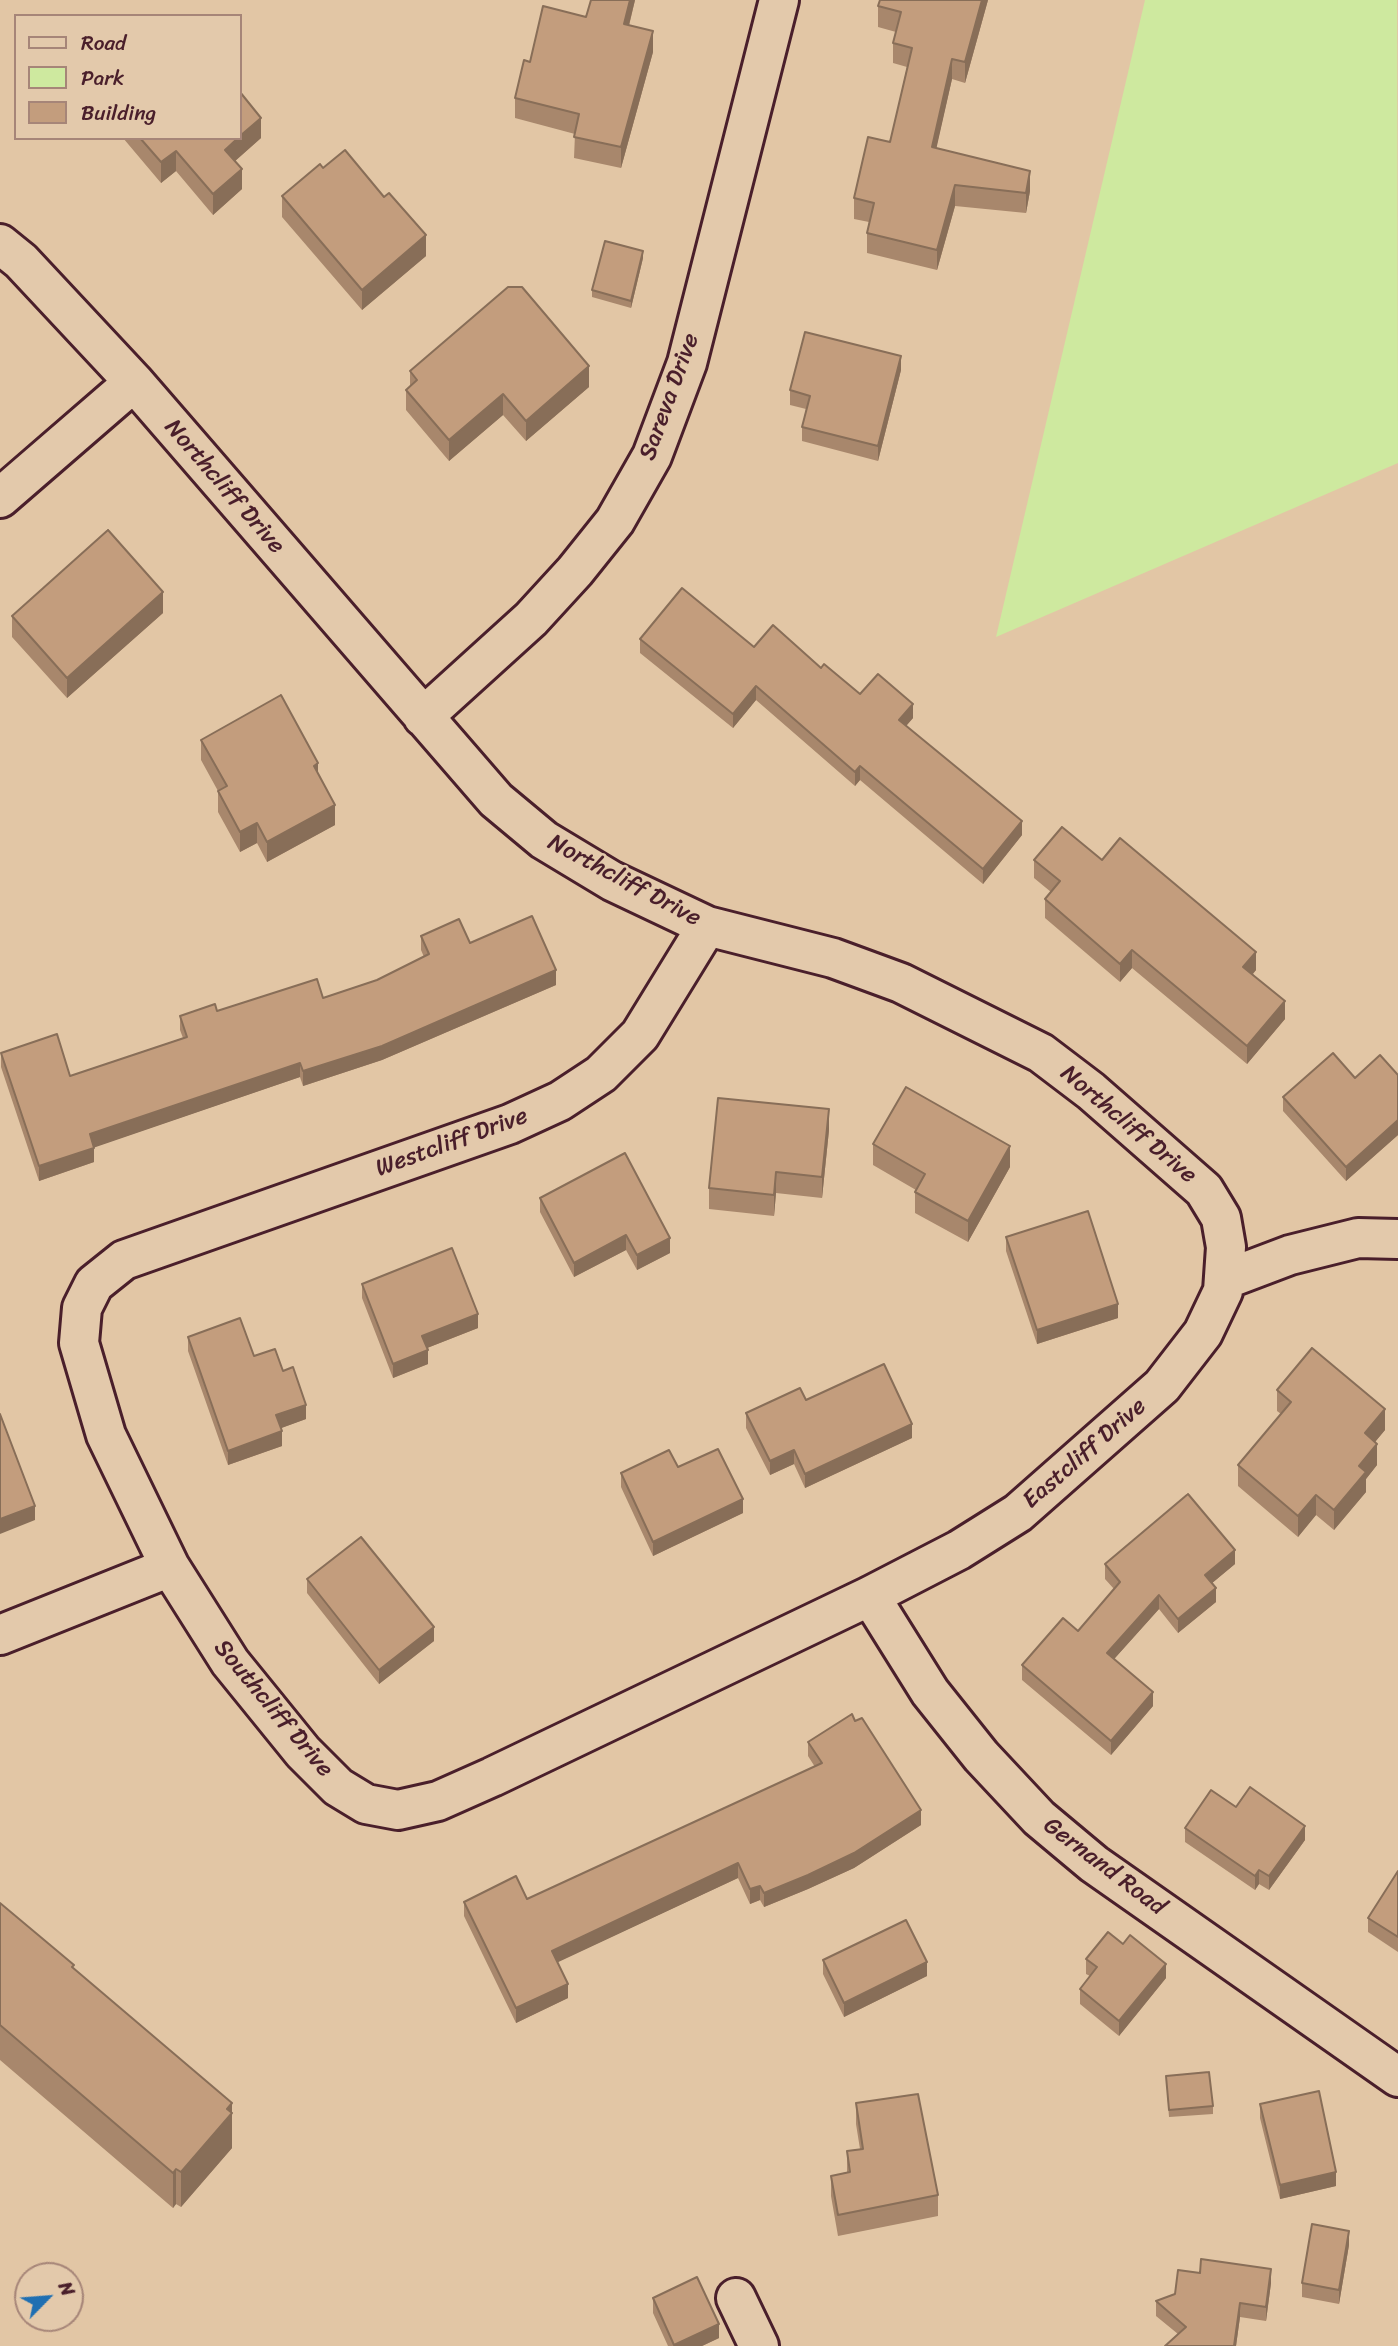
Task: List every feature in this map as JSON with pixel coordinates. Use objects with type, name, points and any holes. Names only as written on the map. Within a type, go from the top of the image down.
[{"type":"street","name":"Sareva Drive","points":[[423,716],[531,619],[575,571],[615,521],[652,456],[687,363],[779,0]]},
{"type":"street","name":"Northcliff Drive","points":[[0,244],[21,261],[134,382],[496,800],[544,840],[612,881],[706,926],[833,958],[901,983],[1041,1053],[1100,1098],[1204,1190],[1221,1218],[1225,1264]]},
{"type":"street","points":[[0,498],[134,382]]},
{"type":"street","name":"Westcliff Drive","points":[[124,1260],[510,1124],[561,1101],[601,1074],[640,1035],[706,926]]},
{"type":"street","points":[[1225,1264],[1290,1255],[1358,1238],[1398,1238]]},
{"type":"street","name":"Southcliff Drive","points":[[124,1260],[94,1284],[82,1308],[79,1343],[106,1435],[170,1567],[229,1662],[303,1752],[338,1787],[366,1804],[398,1810],[438,1801],[870,1596]]},
{"type":"street","name":"Eastcliff Drive","points":[[870,1596],[959,1550],[1017,1513],[1162,1386],[1203,1333],[1223,1291],[1225,1264]]},
{"type":"street","points":[[0,1635],[170,1567]]},
{"type":"street","name":"Gernand Road","points":[[870,1596],[930,1692],[981,1756],[1039,1818],[1094,1864],[1398,2077]]},
{"type":"street","points":[[736,2298],[759,2346]]},
{"type":"green space","points":[[1145,0],[1397,0],[1398,463],[996,637]]},
{"type":"building","points":[[591,0],[630,0],[624,24],[653,31],[621,147],[574,137],[579,114],[515,98],[524,60],[530,62],[543,6],[586,17]]},
{"type":"building","points":[[880,0],[982,0],[965,62],[952,59],[932,147],[1030,171],[1026,193],[955,185],[937,250],[867,233],[874,203],[854,198],[868,137],[890,142],[912,48],[893,43],[901,12],[878,6]]},
{"type":"building","points":[[242,94],[261,118],[242,134]]},
{"type":"building","points":[[142,140],[236,140],[225,150],[242,169],[213,194],[176,151],[161,162]]},
{"type":"building","points":[[345,150],[384,197],[389,193],[426,235],[362,290],[282,196],[320,164],[323,168]]},
{"type":"building","points":[[605,241],[643,251],[631,301],[592,290]]},
{"type":"building","points":[[508,287],[522,287],[589,366],[526,421],[503,394],[449,440],[406,390],[417,380],[410,371]]},
{"type":"building","points":[[805,332],[901,356],[878,446],[802,427],[810,396],[790,390]]},
{"type":"building","points":[[108,530],[163,592],[67,678],[12,616]]},
{"type":"building","points":[[682,588],[754,647],[773,625],[821,668],[824,664],[860,694],[878,674],[913,704],[899,720],[1022,821],[983,869],[860,766],[855,772],[756,686],[733,714],[640,639]]},
{"type":"building","points":[[281,695],[318,763],[314,766],[335,805],[267,842],[257,823],[240,832],[218,791],[227,786],[201,740]]},
{"type":"building","points":[[1062,827],[1102,860],[1120,838],[1256,952],[1243,967],[1285,1001],[1247,1046],[1132,950],[1120,964],[1045,899],[1060,881],[1034,860]]},
{"type":"building","points":[[532,916],[556,970],[382,1046],[303,1071],[300,1063],[90,1134],[94,1148],[39,1166],[1,1053],[57,1034],[70,1076],[187,1037],[180,1016],[215,1004],[217,1011],[317,979],[323,998],[377,980],[429,954],[421,936],[459,919],[470,943]]},
{"type":"building","points":[[1333,1053],[1355,1078],[1380,1055],[1398,1075],[1398,1120],[1346,1167],[1283,1097]]},
{"type":"building","points":[[906,1087],[1010,1146],[968,1221],[915,1192],[925,1174],[873,1144]]},
{"type":"building","points":[[718,1098],[829,1109],[822,1177],[776,1172],[774,1195],[709,1188]]},
{"type":"building","points":[[625,1153],[670,1238],[637,1255],[626,1235],[574,1263],[540,1198]]},
{"type":"building","points":[[1088,1211],[1118,1304],[1037,1330],[1006,1237]]},
{"type":"building","points":[[452,1248],[478,1314],[422,1336],[428,1350],[393,1364],[362,1284]]},
{"type":"building","points":[[240,1318],[254,1356],[275,1349],[283,1371],[293,1367],[306,1405],[276,1415],[282,1431],[228,1451],[188,1337]]},
{"type":"building","points":[[1312,1348],[1385,1409],[1365,1433],[1377,1444],[1359,1466],[1366,1472],[1334,1510],[1316,1495],[1298,1516],[1238,1465],[1291,1402],[1277,1390]]},
{"type":"building","points":[[884,1364],[912,1424],[805,1474],[794,1450],[770,1461],[746,1413],[800,1388],[806,1400]]},
{"type":"building","points":[[0,1414],[35,1506],[0,1519]]},
{"type":"building","points":[[718,1449],[743,1499],[653,1542],[621,1473],[669,1450],[678,1467]]},
{"type":"building","points":[[1188,1494],[1235,1550],[1205,1575],[1216,1588],[1178,1619],[1159,1595],[1107,1653],[1153,1692],[1111,1741],[1022,1665],[1063,1618],[1078,1631],[1120,1582],[1105,1564]]},
{"type":"building","points":[[361,1537],[434,1627],[379,1670],[307,1579]]},
{"type":"building","points":[[852,1714],[855,1721],[862,1718],[921,1810],[854,1853],[764,1893],[760,1886],[750,1889],[738,1863],[552,1951],[568,1984],[516,2008],[464,1902],[516,1876],[527,1899],[822,1763],[808,1742]]},
{"type":"building","points":[[1250,1787],[1305,1826],[1269,1876],[1259,1870],[1255,1876],[1185,1828],[1211,1790],[1236,1807]]},
{"type":"building","points":[[1398,1871],[1398,1937],[1368,1918]]},
{"type":"building","points":[[0,1903],[232,2103],[227,2109],[232,2113],[181,2172],[176,2169],[173,2173],[0,2025]]},
{"type":"building","points":[[906,1920],[927,1962],[844,2003],[823,1960]]},
{"type":"building","points":[[1108,1932],[1123,1944],[1130,1935],[1166,1964],[1119,2021],[1080,1989],[1097,1967],[1086,1959]]},
{"type":"building","points":[[1209,2072],[1213,2106],[1169,2110],[1166,2076]]},
{"type":"building","points":[[1319,2091],[1336,2172],[1280,2185],[1260,2104]]},
{"type":"building","points":[[918,2094],[938,2195],[838,2215],[831,2176],[850,2172],[847,2151],[863,2149],[856,2103]]},
{"type":"building","points":[[1312,2224],[1349,2231],[1339,2290],[1302,2283]]},
{"type":"building","points":[[1201,2259],[1271,2269],[1266,2307],[1240,2303],[1234,2346],[1165,2346],[1186,2327],[1156,2301],[1175,2294],[1178,2270],[1200,2273]]},
{"type":"building","points":[[697,2277],[719,2324],[674,2345],[653,2298]]}]
